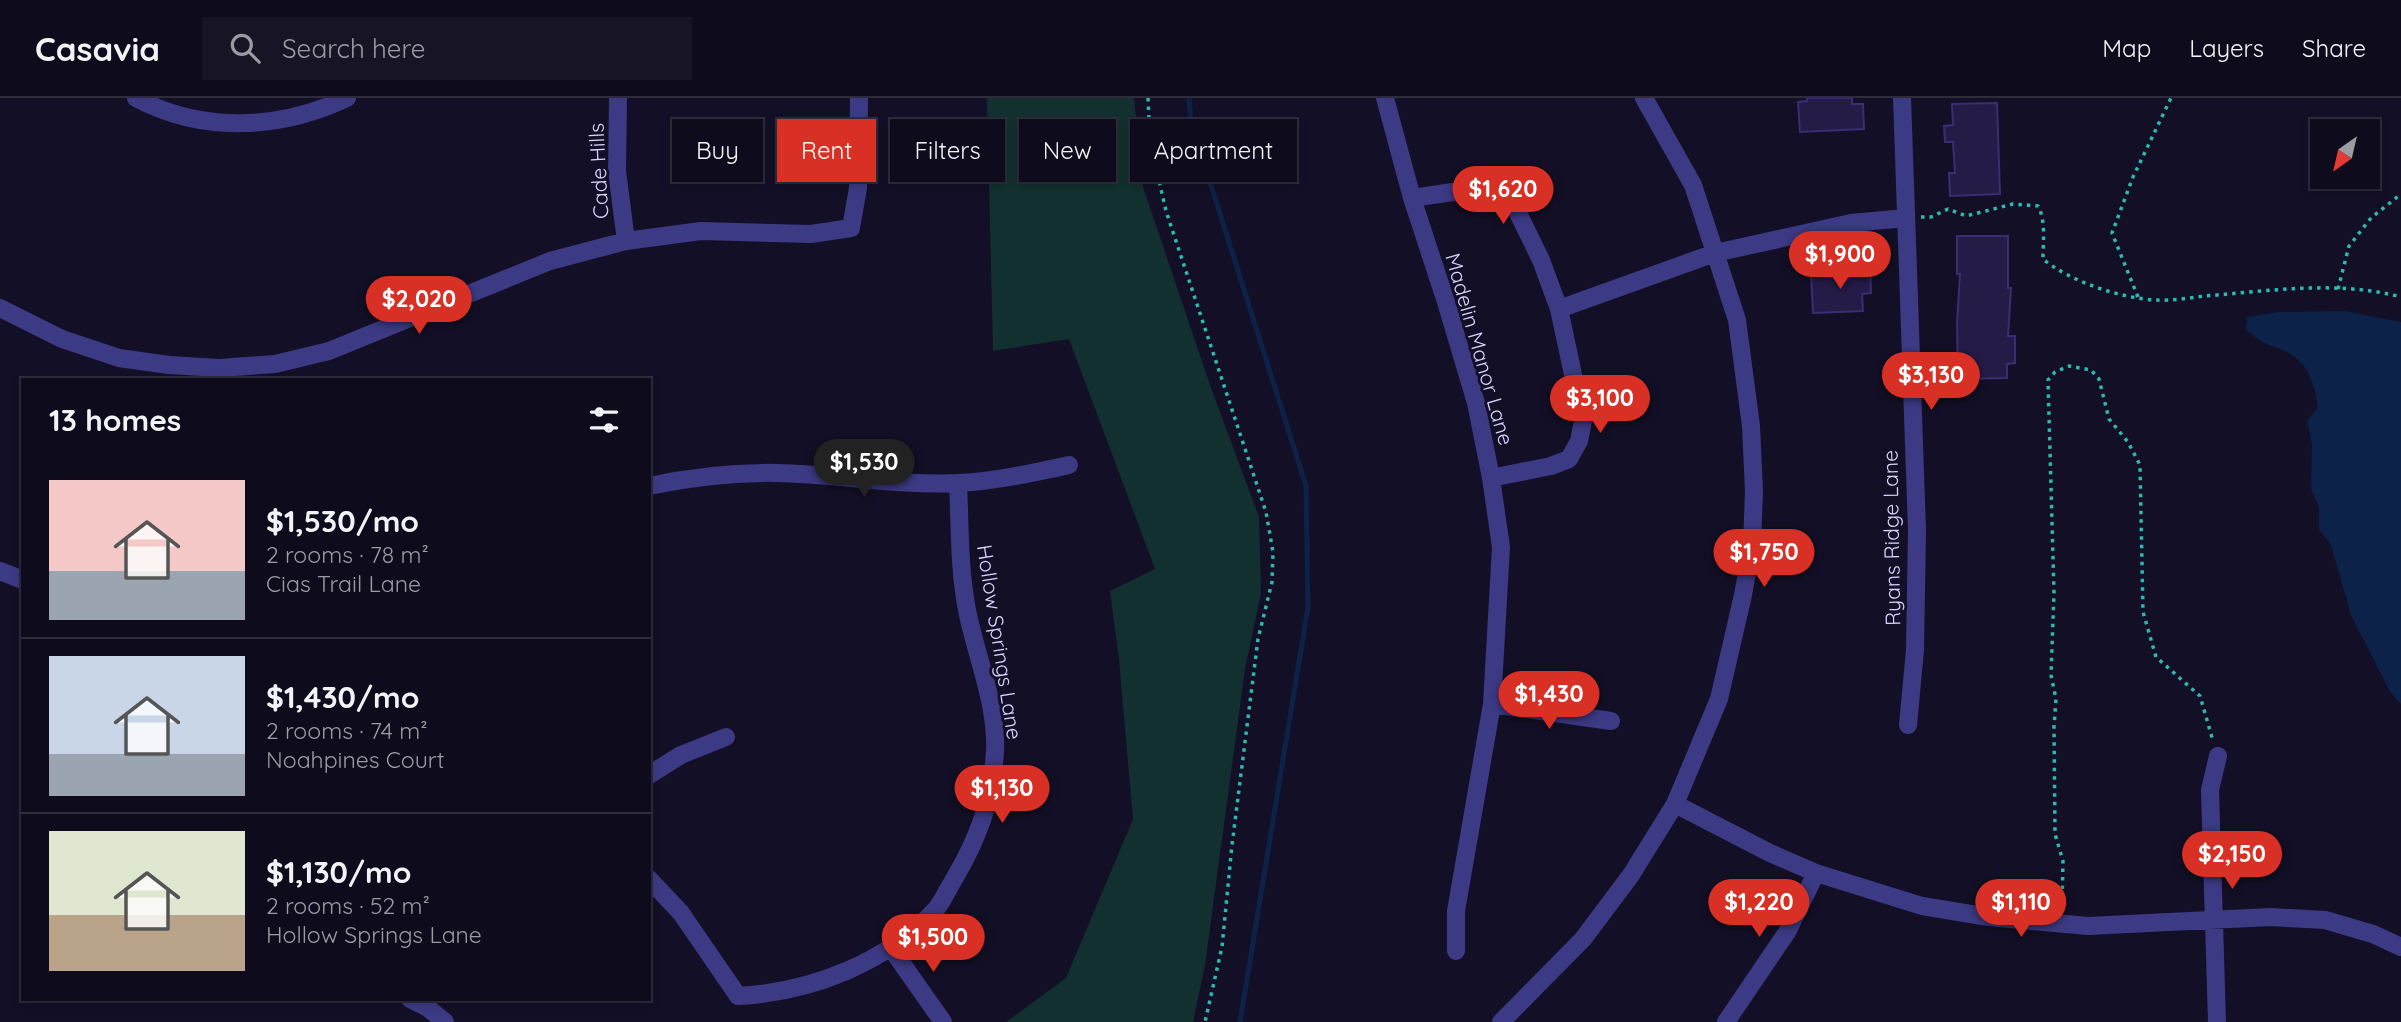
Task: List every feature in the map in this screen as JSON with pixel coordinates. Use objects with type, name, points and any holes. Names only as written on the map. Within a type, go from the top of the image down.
[{"type":"street","points":[[136,98],[156,109],[202,120],[253,124],[294,116],[347,98]]},
{"type":"street","name":"Cade Hills","points":[[618,98],[617,171],[626,241]]},
{"type":"street","points":[[0,308],[62,339],[119,358],[169,365],[276,372],[550,261],[626,241],[701,231],[811,234],[851,228],[858,188],[859,98]]},
{"type":"street","name":"Madelin Manor Lane","points":[[1385,98],[1412,198],[1476,404],[1501,547],[1492,704],[1456,911],[1456,951]]},
{"type":"street","points":[[1501,1022],[1583,940],[1631,875],[1675,804],[1719,699],[1752,545],[1754,491],[1751,426],[1737,320],[1693,185],[1644,98]]},
{"type":"street","name":"Ryans Ridge Lane","points":[[1902,98],[1917,530],[1915,650],[1908,725]]},
{"type":"street","points":[[1412,198],[1480,188],[1502,193],[1517,211],[1541,260],[1559,309],[1583,421],[1578,441],[1569,459],[1551,466],[1491,478]]},
{"type":"street","points":[[1559,309],[1714,253],[1851,223],[1906,218]]},
{"type":"street","points":[[651,486],[708,475],[777,473],[896,482],[958,483],[1017,477],[1069,465]]},
{"type":"street","name":"Hollow Springs Lane","points":[[651,881],[681,913],[738,996],[769,995],[806,986],[851,970],[891,948],[938,906],[980,830],[990,792],[995,748],[988,696],[967,610],[958,483]]},
{"type":"street","points":[[0,571],[21,579]]},
{"type":"street","points":[[1492,704],[1611,721]]},
{"type":"street","points":[[651,774],[681,755],[726,737]]},
{"type":"street","points":[[2217,1022],[2210,790],[2218,756]]},
{"type":"street","points":[[1675,804],[1770,853],[1816,873],[1922,905],[1989,917],[2088,926],[2270,917],[2325,920],[2373,934],[2401,947]]},
{"type":"street","points":[[1727,1022],[1787,932],[1816,873]]},
{"type":"street","points":[[891,948],[943,1022]]},
{"type":"street","points":[[414,1001],[445,1022]]},
{"type":"path","points":[[1149,98],[1150,141],[1166,211],[1266,512],[1272,552],[1272,582],[1258,639],[1232,845],[1223,947],[1205,1022]]},
{"type":"path","points":[[2138,297],[2112,233],[2133,177],[2171,98]]},
{"type":"path","points":[[2338,289],[2349,246],[2371,218],[2401,194]]},
{"type":"path","points":[[1906,218],[1931,217],[1948,209],[1966,216],[2013,205],[2038,205],[2042,220],[2043,258],[2052,266],[2109,292],[2156,300],[2308,288],[2381,292],[2401,297]]},
{"type":"path","points":[[2062,924],[2063,861],[2055,834],[2056,699],[2051,675],[2054,593],[2048,380],[2055,372],[2069,366],[2091,370],[2099,379],[2109,419],[2128,442],[2140,465],[2143,612],[2156,657],[2200,696],[2218,756]]},
{"type":"green space","points":[[987,98],[1134,98],[1136,119],[1130,119],[1130,182],[1142,182],[1210,385],[1259,517],[1261,593],[1245,669],[1205,965],[1193,1022],[1006,1022],[1066,978],[1133,819],[1110,591],[1155,569],[1069,339],[993,351],[989,182],[1005,182],[1005,119],[987,119]]},
{"type":"water","points":[[2344,311],[2401,322],[2401,704],[2390,692],[2351,615],[2331,545],[2319,529],[2319,507],[2311,489],[2312,444],[2307,421],[2318,407],[2309,374],[2293,355],[2260,340],[2246,329],[2247,317],[2278,312]]},
{"type":"building","points":[[1807,98],[1852,98],[1852,104],[1863,104],[1864,129],[1800,132],[1798,102],[1807,101]]},
{"type":"building","points":[[1997,103],[2000,194],[1950,196],[1949,173],[1955,173],[1953,142],[1945,142],[1944,126],[1953,125],[1952,104]]},
{"type":"building","points":[[1957,236],[2008,236],[2008,288],[2011,288],[2008,336],[2015,336],[2015,363],[2007,364],[2007,378],[1958,379],[1960,274],[1957,274]]},
{"type":"building","points":[[1870,270],[1871,293],[1862,294],[1863,311],[1813,313],[1811,272]]},
{"type":"waterway","points":[[1189,98],[1191,122],[1306,486],[1308,607],[1240,1022]]}]
